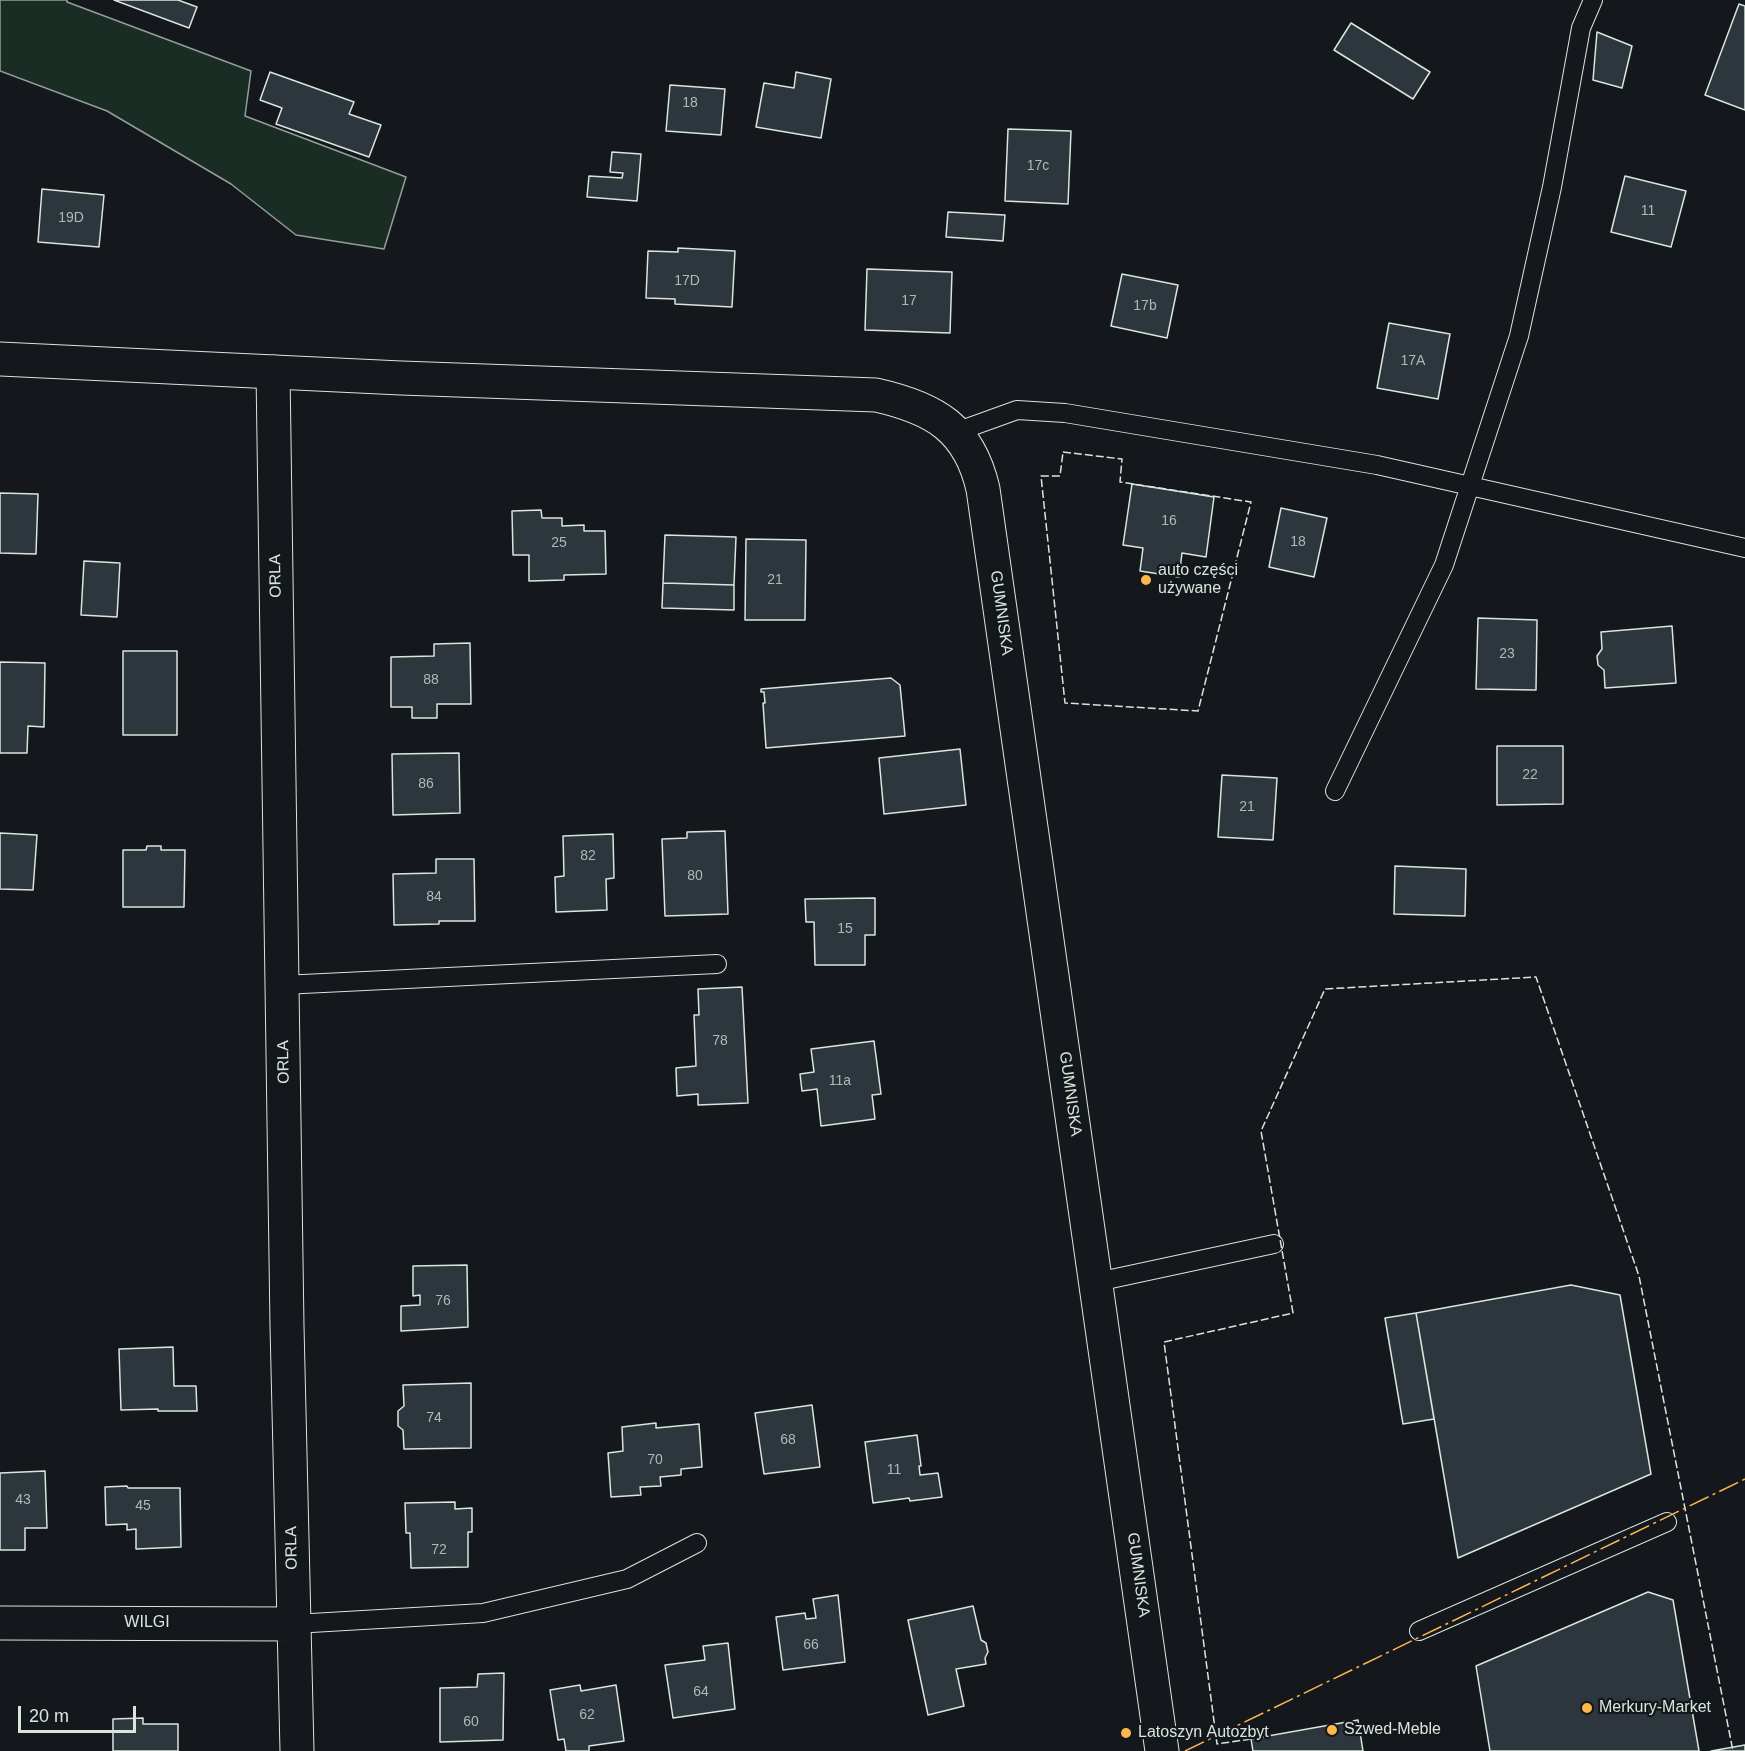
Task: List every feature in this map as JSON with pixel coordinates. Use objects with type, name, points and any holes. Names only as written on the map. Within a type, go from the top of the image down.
[{"type":"street","points":[[0,359],[876,395],[903,401],[929,412],[960,437]]},
{"type":"street","name":"ORLA","points":[[273,372],[297,1751]]},
{"type":"street","name":"GUMNISKA","points":[[960,437],[973,456],[983,489],[1162,1751]]},
{"type":"street","name":"WILGI","points":[[0,1623],[294,1624]]},
{"type":"lane","points":[[1335,791],[1444,565],[1519,336],[1552,187],[1581,28],[1593,0]]},
{"type":"lane","points":[[960,437],[1017,410],[1065,413],[1377,465],[1745,548]]},
{"type":"lane","points":[[282,985],[717,964]]},
{"type":"lane","points":[[1096,1282],[1274,1244]]},
{"type":"lane","points":[[1419,1631],[1667,1522]]},
{"type":"lane","points":[[294,1624],[483,1613],[627,1579],[697,1543]]},
{"type":"green space","points":[[0,0],[67,0],[67,2],[251,71],[245,116],[406,177],[384,249],[296,235],[231,184],[107,111],[0,71]]},
{"type":"building","points":[[114,0],[178,0],[197,7],[189,28]]},
{"type":"building","points":[[1739,4],[1745,6],[1745,110],[1705,95]]},
{"type":"building","points":[[1351,23],[1430,72],[1413,99],[1334,50]]},
{"type":"building","points":[[1597,32],[1632,46],[1622,88],[1593,80]]},
{"type":"building","points":[[270,72],[354,102],[349,114],[381,125],[369,157],[276,124],[282,108],[260,100]]},
{"type":"building","points":[[796,72],[831,79],[821,138],[756,127],[764,83],[794,88]]},
{"type":"building","points":[[670,85],[725,89],[721,135],[666,131]]},
{"type":"building","points":[[1008,129],[1071,131],[1068,204],[1005,201]]},
{"type":"building","points":[[612,152],[641,154],[637,201],[587,197],[589,176],[622,178],[623,173],[610,172]]},
{"type":"building","points":[[1625,176],[1686,191],[1671,247],[1611,232]]},
{"type":"building","points":[[42,189],[104,195],[99,247],[38,242]]},
{"type":"building","points":[[948,212],[1005,215],[1003,241],[946,237]]},
{"type":"building","points":[[678,248],[735,251],[732,307],[675,304],[675,299],[646,298],[648,251],[678,252]]},
{"type":"building","points":[[867,269],[952,272],[950,333],[865,330]]},
{"type":"building","points":[[1122,274],[1178,285],[1167,338],[1111,326]]},
{"type":"building","points":[[1389,323],[1450,334],[1438,399],[1377,388]]},
{"type":"building","points":[[1132,484],[1214,497],[1206,557],[1182,553],[1179,577],[1140,571],[1143,548],[1123,545]]},
{"type":"building","points":[[0,493],[38,494],[36,554],[0,553]]},
{"type":"building","points":[[1281,508],[1327,518],[1314,577],[1269,567]]},
{"type":"building","points":[[541,510],[542,518],[562,518],[562,526],[584,525],[584,531],[605,531],[606,574],[564,575],[564,580],[529,581],[529,555],[513,555],[512,511]]},
{"type":"building","points":[[665,535],[736,537],[734,585],[663,583]]},
{"type":"building","points":[[746,539],[806,540],[805,620],[745,620]]},
{"type":"building","points":[[84,561],[120,563],[117,617],[81,615]]},
{"type":"building","points":[[663,583],[734,585],[734,610],[662,608]]},
{"type":"building","points":[[1478,618],[1537,620],[1536,690],[1476,689]]},
{"type":"building","points":[[1672,626],[1676,683],[1605,688],[1604,670],[1598,665],[1597,656],[1602,649],[1601,632]]},
{"type":"building","points":[[470,643],[471,704],[437,704],[437,718],[412,718],[412,707],[391,707],[391,657],[434,656],[434,644]]},
{"type":"building","points":[[123,651],[177,651],[177,735],[123,735]]},
{"type":"building","points":[[0,662],[45,663],[44,727],[28,726],[27,753],[0,753]]},
{"type":"building","points":[[891,678],[900,685],[905,736],[766,748],[763,703],[765,703],[764,692],[761,692],[761,689]]},
{"type":"building","points":[[1497,746],[1563,746],[1563,804],[1497,805]]},
{"type":"building","points":[[960,749],[966,805],[884,814],[879,758]]},
{"type":"building","points":[[459,753],[460,813],[393,815],[392,754]]},
{"type":"building","points":[[1222,775],[1277,778],[1273,840],[1218,837]]},
{"type":"building","points":[[725,831],[728,914],[665,916],[662,839],[687,838],[687,832]]},
{"type":"building","points":[[0,833],[37,835],[33,890],[0,889]]},
{"type":"building","points":[[613,834],[614,878],[606,879],[607,910],[556,912],[555,877],[564,876],[563,836]]},
{"type":"building","points":[[147,846],[161,846],[161,850],[185,850],[184,907],[123,907],[123,850],[146,850]]},
{"type":"building","points":[[436,859],[474,859],[475,921],[394,925],[393,874],[436,873]]},
{"type":"building","points":[[1395,866],[1466,869],[1465,916],[1394,914]]},
{"type":"building","points":[[875,898],[875,935],[865,935],[865,965],[815,965],[814,922],[806,922],[805,899]]},
{"type":"building","points":[[742,987],[748,1103],[698,1105],[698,1094],[677,1096],[676,1068],[696,1066],[694,1015],[699,1015],[698,989]]},
{"type":"building","points":[[874,1041],[881,1094],[872,1095],[875,1119],[821,1126],[817,1089],[802,1091],[800,1074],[814,1072],[811,1049]]},
{"type":"building","points":[[467,1265],[468,1327],[401,1331],[401,1306],[420,1305],[420,1295],[413,1296],[413,1266]]},
{"type":"building","points":[[1571,1285],[1620,1295],[1651,1474],[1458,1558],[1416,1313]]},
{"type":"building","points":[[1416,1313],[1434,1419],[1403,1424],[1385,1318]]},
{"type":"building","points":[[173,1347],[174,1386],[196,1386],[197,1411],[121,1410],[119,1349]]},
{"type":"building","points":[[471,1383],[471,1448],[404,1449],[403,1430],[398,1426],[398,1411],[404,1406],[403,1385]]},
{"type":"building","points":[[812,1405],[820,1467],[764,1474],[755,1413]]},
{"type":"building","points":[[656,1423],[656,1428],[699,1424],[702,1467],[681,1469],[681,1475],[660,1477],[661,1486],[640,1487],[641,1495],[611,1497],[608,1453],[623,1451],[622,1427]]},
{"type":"building","points":[[917,1435],[920,1475],[938,1473],[942,1497],[910,1501],[909,1498],[873,1503],[865,1442]]},
{"type":"building","points":[[45,1471],[47,1528],[25,1528],[25,1550],[0,1550],[0,1473]]},
{"type":"building","points":[[127,1486],[128,1488],[180,1488],[181,1547],[136,1549],[136,1529],[127,1530],[127,1524],[106,1525],[105,1487]]},
{"type":"building","points":[[455,1502],[455,1509],[472,1508],[472,1532],[468,1532],[468,1567],[411,1568],[410,1533],[406,1533],[405,1503]]},
{"type":"building","name":"Merkury-Market","points":[[1648,1592],[1673,1600],[1699,1751],[1490,1751],[1476,1666]]},
{"type":"building","points":[[838,1595],[845,1662],[783,1670],[776,1617],[805,1613],[806,1619],[816,1618],[813,1599]]},
{"type":"building","points":[[973,1606],[981,1640],[986,1643],[988,1652],[985,1658],[986,1664],[956,1669],[964,1706],[928,1715],[908,1620]]},
{"type":"building","points":[[728,1643],[735,1709],[673,1718],[665,1665],[705,1660],[703,1646]]},
{"type":"building","points":[[504,1673],[503,1740],[440,1742],[440,1688],[477,1687],[478,1674]]},
{"type":"building","points":[[580,1685],[581,1691],[616,1685],[624,1741],[589,1746],[589,1751],[566,1751],[564,1739],[558,1740],[550,1690]]},
{"type":"building","points":[[143,1718],[143,1724],[178,1724],[178,1751],[113,1751],[113,1719]]},
{"type":"building","name":"Szwed-Meble","points":[[1358,1720],[1363,1751],[1253,1751],[1251,1739]]},
{"type":"building","points":[[1745,1745],[1745,1751],[1711,1751]]},
{"type":"fence","points":[[1063,452],[1122,459],[1120,482],[1251,502],[1198,711],[1065,703],[1041,476],[1060,476],[1063,452]]},
{"type":"fence","points":[[1251,1739],[1217,1744],[1164,1342],[1293,1313],[1261,1131],[1325,989],[1536,977],[1639,1276],[1733,1751]]},
{"type":"power","points":[[1185,1751],[1745,1479]]},
{"type":"place","name":"auto części używane","points":[[1146,580]]},
{"type":"place","name":"Merkury-Market","points":[[1587,1708]]},
{"type":"place","name":"Szwed-Meble","points":[[1332,1730]]},
{"type":"place","name":"Latoszyn Autozbyt","points":[[1126,1733]]}]
